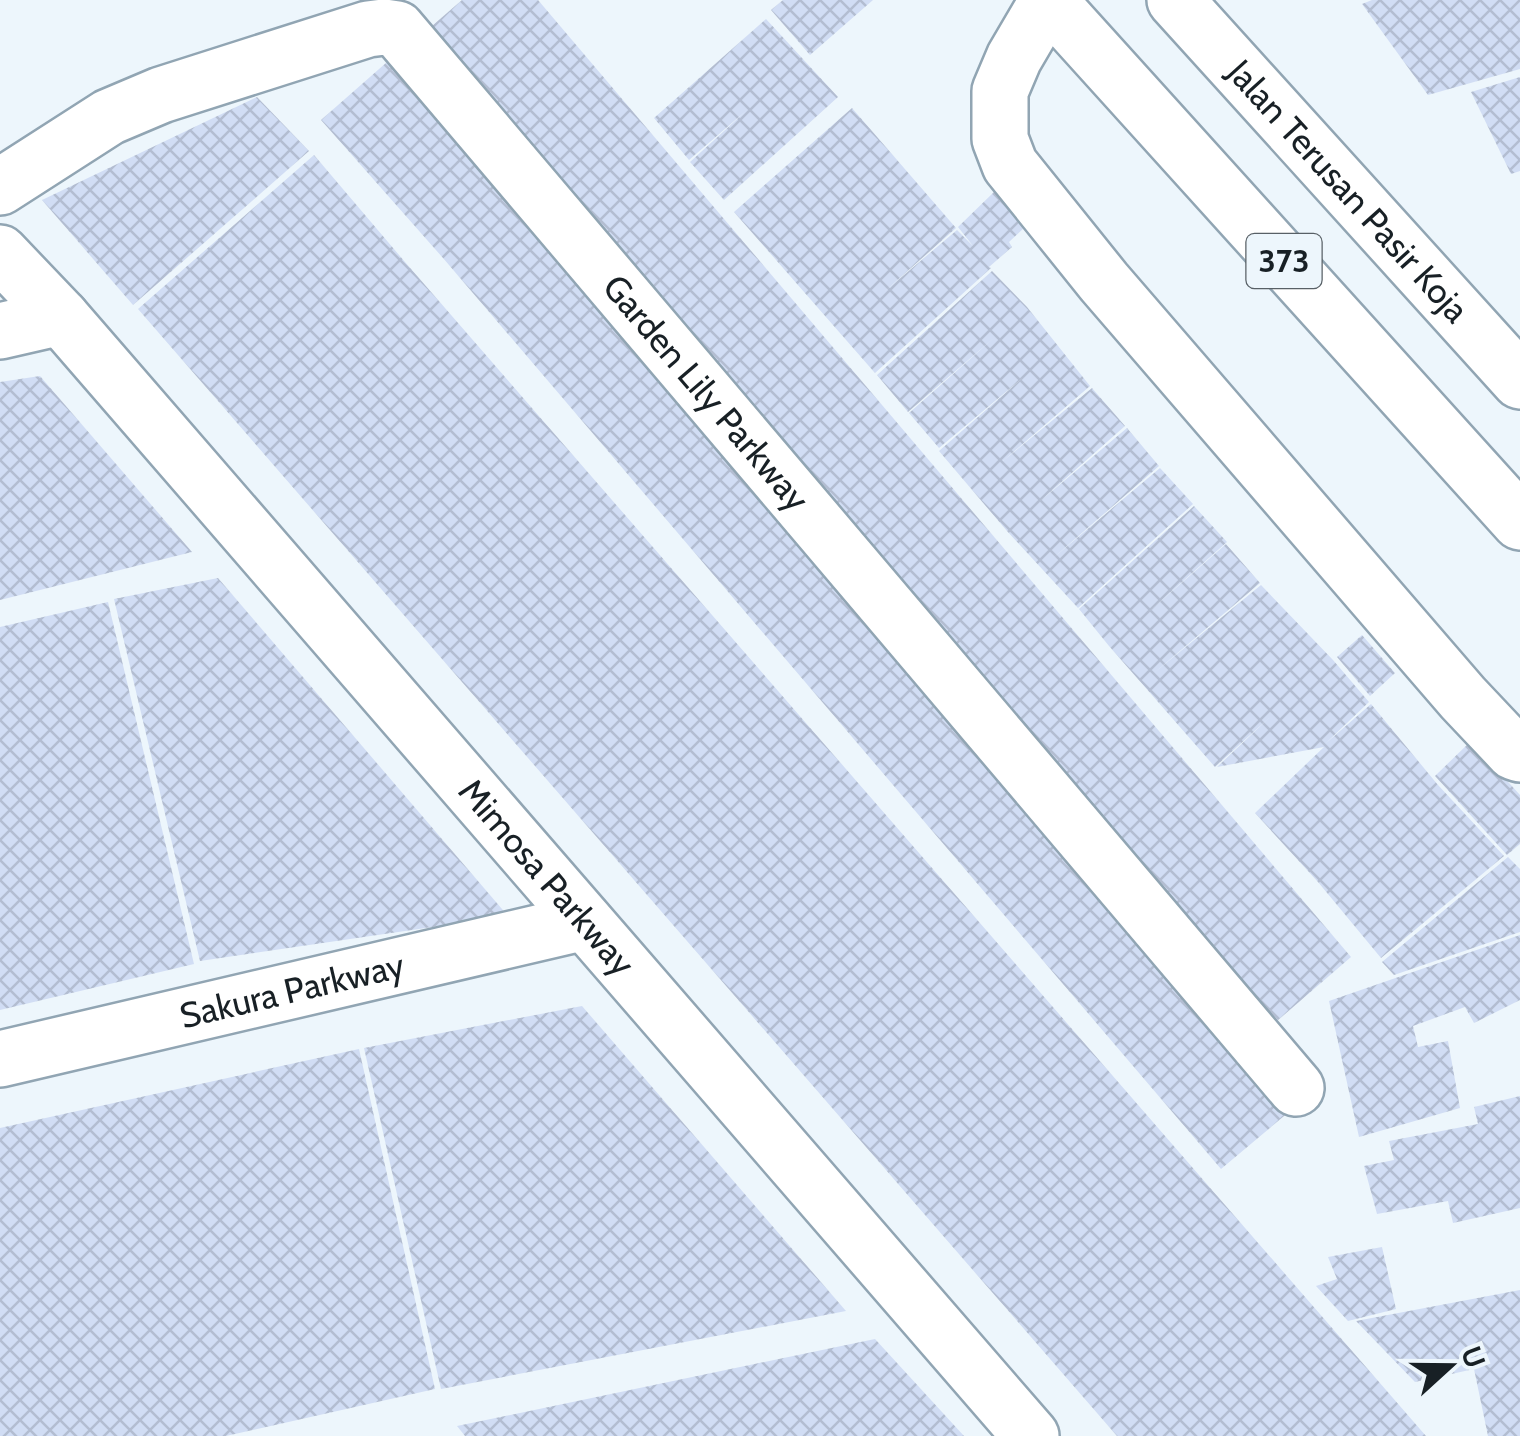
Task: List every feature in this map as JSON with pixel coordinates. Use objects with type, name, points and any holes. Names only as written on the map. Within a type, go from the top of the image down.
[{"type":"street","name":"373","points":[[1048,0],[1520,522]]},
{"type":"street","points":[[1048,0],[1014,58],[1000,91],[1000,139],[1010,165],[1104,282],[1463,698],[1520,754]]},
{"type":"street","name":"Jalan Terusan Pasir Koja","points":[[1175,0],[1518,376]]},
{"type":"street","name":"Garden Lily Parkway","points":[[0,187],[109,117],[161,95],[368,30],[384,26],[397,29],[1296,1088]]},
{"type":"street","name":"Mimosa Parkway","points":[[0,253],[62,316],[1031,1436]]},
{"type":"street","points":[[0,330],[62,316]]},
{"type":"street","name":"Sakura Parkway","points":[[0,1059],[585,922]]},
{"type":"building","points":[[462,0],[538,0],[1351,957],[1270,1027],[425,32]]},
{"type":"building","points":[[783,0],[873,0],[810,55],[771,10]]},
{"type":"building","points":[[1372,0],[1520,0],[1520,69],[1428,95],[1362,4]]},
{"type":"building","points":[[766,19],[838,97],[724,200],[690,162],[747,110],[689,160],[654,118]]},
{"type":"building","points":[[395,55],[1296,1106],[1221,1169],[321,120]]},
{"type":"building","points":[[1520,77],[1520,171],[1511,174],[1471,92]]},
{"type":"building","points":[[257,97],[309,151],[133,305],[42,200]]},
{"type":"building","points":[[852,108],[956,228],[884,292],[957,230],[973,246],[958,227],[994,192],[1026,226],[991,268],[875,373],[734,212]]},
{"type":"building","points":[[314,155],[1426,1436],[1117,1436],[138,309]]},
{"type":"building","points":[[992,271],[1027,307],[1090,386],[1003,461],[1092,388],[1125,426],[1039,502],[1127,428],[1159,466],[1052,559],[1160,468],[1193,504],[1078,608],[939,451],[1025,376],[939,448],[909,413],[995,337],[908,412],[877,375]]},
{"type":"building","points":[[40,376],[192,552],[0,600],[0,382]]},
{"type":"building","points":[[1194,506],[1227,542],[1145,615],[1226,544],[1260,583],[1154,673],[1261,585],[1369,702],[1325,744],[1371,704],[1504,856],[1381,958],[1255,813],[1324,747],[1217,767],[1270,717],[1215,767],[1079,609]]},
{"type":"building","points":[[218,578],[508,916],[200,961],[114,599]]},
{"type":"building","points":[[108,602],[194,964],[0,1010],[0,627]]},
{"type":"building","points":[[1362,635],[1395,673],[1370,696],[1337,657]]},
{"type":"building","points":[[1471,741],[1520,795],[1520,844],[1507,855],[1435,776]]},
{"type":"building","points":[[1508,857],[1520,869],[1520,932],[1394,975],[1382,962]]},
{"type":"building","points":[[1520,935],[1520,1000],[1474,1023],[1465,1007],[1413,1026],[1418,1047],[1448,1041],[1460,1108],[1359,1137],[1329,1001]]},
{"type":"building","points":[[582,1006],[846,1311],[441,1389],[364,1048]]},
{"type":"building","points":[[359,1049],[435,1389],[226,1436],[0,1436],[0,1128]]},
{"type":"building","points":[[1520,1096],[1520,1208],[1453,1223],[1448,1201],[1377,1214],[1364,1166],[1394,1160],[1389,1141],[1478,1124],[1474,1107]]},
{"type":"building","points":[[1382,1247],[1396,1309],[1348,1321],[1316,1286],[1337,1279],[1328,1257]]},
{"type":"building","points":[[1520,1290],[1520,1436],[1488,1436],[1474,1369],[1415,1382],[1356,1321]]},
{"type":"building","points":[[875,1339],[964,1436],[465,1436],[457,1426]]}]
